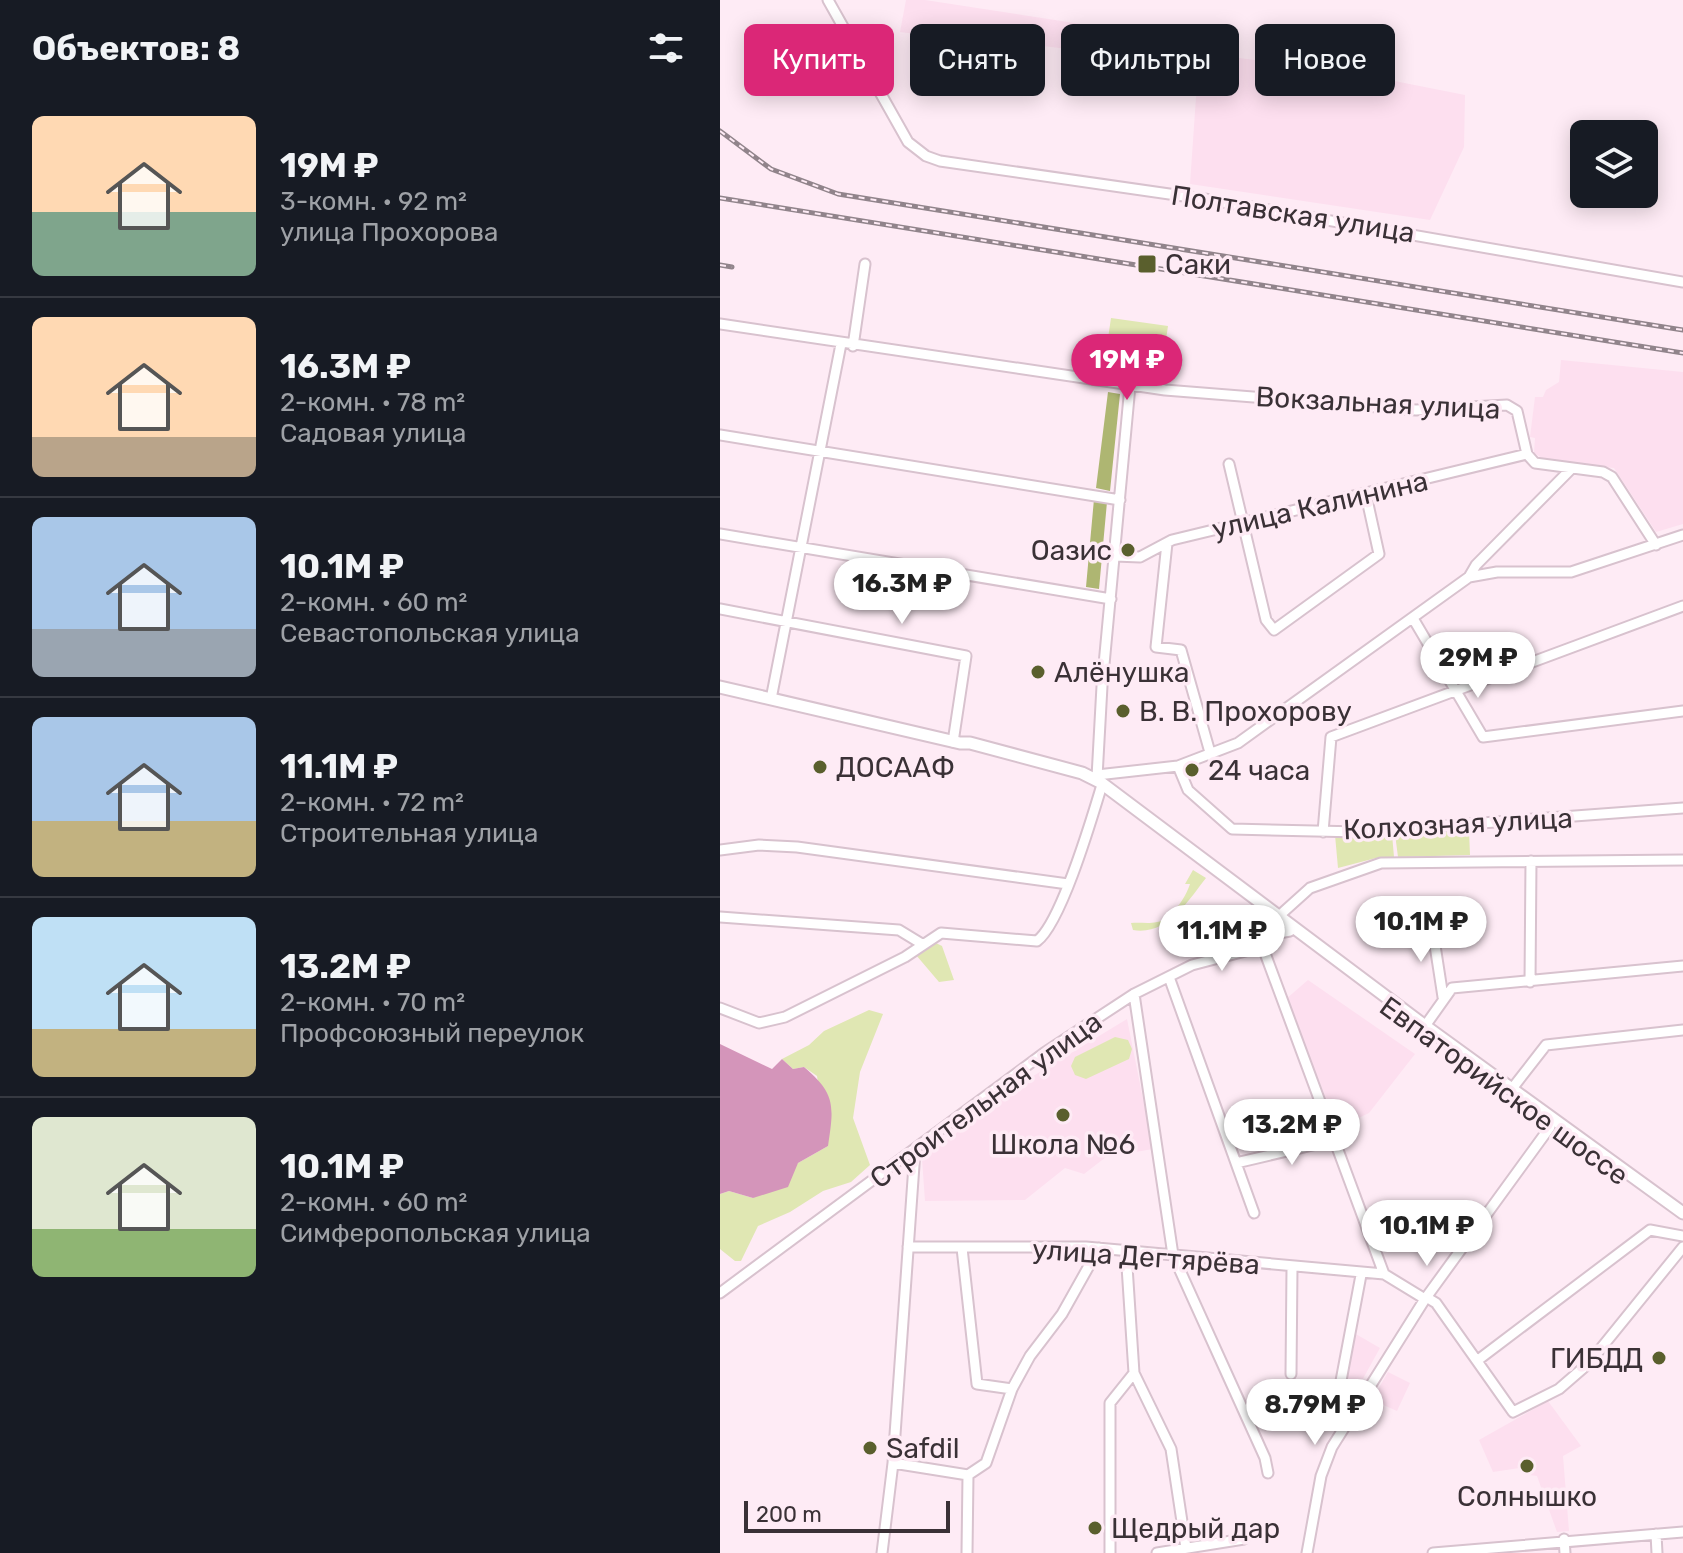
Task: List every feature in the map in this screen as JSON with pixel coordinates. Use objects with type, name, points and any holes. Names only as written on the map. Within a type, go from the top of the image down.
[{"type":"main road","name":"Евпаторийское шоссе","points":[[720,687],[956,743],[970,750],[1102,784],[1511,1090],[1683,1213]]},
{"type":"main road","name":"Евпаторийское шоссе","points":[[1277,917],[1290,931],[1550,1127],[1683,1221]]},
{"type":"street","name":"Полтавская улица","points":[[828,0],[908,142],[926,156],[940,161],[1225,202],[1683,282]]},
{"type":"street","points":[[853,346],[865,264]]},
{"type":"street","name":"Вокзальная улица","points":[[720,324],[1130,386],[1416,410],[1507,405],[1517,411],[1527,454]]},
{"type":"street","points":[[771,699],[841,344]]},
{"type":"street","points":[[720,1008],[759,1023],[785,1017],[905,957],[937,935],[951,932],[1037,941],[1049,927],[1068,884],[1102,784],[1111,599],[1130,386]]},
{"type":"street","points":[[720,435],[1120,500]]},
{"type":"street","points":[[1527,454],[1535,463],[1603,472],[1612,477],[1656,545]]},
{"type":"street","name":"улица Калинина","points":[[1115,556],[1140,557],[1167,543],[1527,454]]},
{"type":"street","points":[[1229,464],[1266,620],[1274,630],[1379,554],[1366,495]]},
{"type":"street","points":[[1102,784],[1122,770],[1178,766],[1211,756],[1238,743],[1414,620],[1469,577],[1571,469]]},
{"type":"street","points":[[720,534],[1111,599]]},
{"type":"street","points":[[1469,577],[1497,572],[1571,572],[1683,535]]},
{"type":"street","points":[[1167,543],[1156,647],[1181,650],[1211,756]]},
{"type":"street","points":[[1487,555],[1497,572]]},
{"type":"street","points":[[1325,832],[1331,737],[1683,606]]},
{"type":"street","points":[[720,609],[966,656],[956,743]]},
{"type":"street","points":[[1414,620],[1483,737],[1683,711]]},
{"type":"street","name":"Колхозная улица","points":[[1178,766],[1188,790],[1232,829],[1325,832],[1683,808]]},
{"type":"street","points":[[1102,784],[1122,770]]},
{"type":"street","points":[[720,850],[759,845],[797,847],[1068,884]]},
{"type":"street","name":"Колхозная улица","points":[[1277,917],[1310,888],[1381,863],[1683,860]]},
{"type":"street","points":[[1530,982],[1531,861]]},
{"type":"street","points":[[720,917],[899,930],[922,944]]},
{"type":"street","points":[[1277,917],[1266,942],[1281,1002],[1335,1136],[1384,1274],[1436,1303],[1513,1412],[1568,1381],[1589,1363],[1683,1247]]},
{"type":"street","points":[[1432,926],[1443,997]]},
{"type":"street","name":"Строительная улица","points":[[720,1293],[1044,1053],[1134,994],[1211,958],[1266,942],[1290,931]]},
{"type":"street","points":[[1425,1026],[1452,988],[1683,966]]},
{"type":"street","points":[[1169,977],[1254,1213]]},
{"type":"street","points":[[1134,994],[1173,1255],[1265,1458],[1268,1473]]},
{"type":"street","points":[[1511,1090],[1546,1045],[1683,1030]]},
{"type":"street","points":[[1307,1553],[1321,1476],[1332,1447],[1425,1298],[1550,1127]]},
{"type":"street","points":[[1236,1163],[1321,1143],[1335,1136]]},
{"type":"street","points":[[882,1553],[893,1463],[915,1151]]},
{"type":"street","points":[[1478,1360],[1650,1230],[1683,1236]]},
{"type":"street","name":"улица Дегтярёва","points":[[908,1247],[1099,1248],[1361,1275],[1384,1274]]},
{"type":"street","points":[[962,1248],[977,1384],[1012,1389]]},
{"type":"street","points":[[893,1463],[968,1475],[986,1463],[1012,1389],[1030,1356],[1062,1314],[1099,1248]]},
{"type":"street","points":[[1126,1251],[1134,1373],[1171,1449],[1186,1548]]},
{"type":"street","points":[[1291,1374],[1292,1268]]},
{"type":"street","points":[[1333,1423],[1361,1275]]},
{"type":"street","points":[[1110,1553],[1110,1403],[1134,1373]]},
{"type":"street","points":[[967,1553],[968,1475]]},
{"type":"street","points":[[1433,1553],[1564,1539],[1683,1532]]},
{"type":"street","points":[[1656,1534],[1657,1553]]},
{"type":"street","points":[[1157,1553],[1244,1539]]},
{"type":"street","points":[[1564,1539],[1565,1553]]},
{"type":"shaded area","points":[[906,0],[925,0],[1080,24],[1061,24],[1061,48],[1045,46],[1045,24],[910,24],[910,33],[900,32]]},
{"type":"shaded area","points":[[1239,58],[1255,60],[1255,96],[1395,96],[1395,81],[1465,95],[1464,147],[1430,220],[1190,184],[1196,96],[1239,96]]},
{"type":"shaded area","points":[[1561,360],[1683,372],[1683,524],[1656,532],[1614,468],[1548,462],[1534,453],[1535,438],[1530,437],[1535,397],[1543,397],[1546,390],[1559,382]]},
{"type":"shaded area","points":[[1308,980],[1415,1054],[1369,1113],[1338,1128],[1286,999]]},
{"type":"shaded area","name":"Школа №6","points":[[1127,1019],[1153,1149],[1106,1157],[1084,1174],[1065,1168],[1025,1200],[925,1201],[922,1159],[1025,1081]]},
{"type":"shaded area","points":[[720,1044],[772,1069],[782,1059],[793,1069],[804,1067],[827,1093],[831,1111],[828,1146],[798,1163],[788,1187],[753,1198],[729,1191],[720,1194]]},
{"type":"shaded area","points":[[1354,1333],[1380,1348],[1344,1413],[1338,1411]]},
{"type":"shaded area","points":[[1388,1372],[1410,1383],[1397,1411],[1372,1400]]},
{"type":"shaded area","name":"Солнышко","points":[[1548,1401],[1581,1446],[1563,1456],[1569,1531],[1557,1532],[1537,1476],[1529,1475],[1526,1467],[1493,1472],[1479,1440]]},
{"type":"green space","points":[[1111,318],[1168,326],[1160,380],[1103,372]]},
{"type":"green space","points":[[1108,392],[1120,394],[1110,491],[1096,488]]},
{"type":"green space","points":[[1094,499],[1107,502],[1099,589],[1086,587]]},
{"type":"green space","points":[[1469,831],[1470,855],[1398,857],[1395,834]]},
{"type":"green space","points":[[1392,834],[1394,857],[1376,858],[1338,868],[1335,835]]},
{"type":"green space","points":[[1193,870],[1206,878],[1176,915],[1156,928],[1133,930],[1131,923],[1157,922],[1173,913],[1188,889],[1190,884],[1185,884]]},
{"type":"green space","points":[[934,942],[942,946],[954,980],[939,982],[916,955]]},
{"type":"green space","points":[[869,1010],[883,1014],[860,1072],[853,1118],[870,1165],[851,1182],[823,1191],[790,1212],[758,1226],[741,1261],[735,1261],[720,1249],[720,1194],[729,1191],[753,1198],[798,1163],[828,1146],[817,1076],[804,1067],[793,1069],[782,1059],[809,1045],[824,1031]]},
{"type":"green space","points":[[1115,1037],[1128,1040],[1132,1049],[1129,1059],[1086,1079],[1075,1075],[1071,1066],[1075,1057]]},
{"type":"railway","points":[[720,131],[771,169],[838,194],[1683,330]]},
{"type":"railway","points":[[720,198],[1683,353]]},
{"type":"railway","points":[[720,265],[732,267]]},
{"type":"place","name":"Саки","points":[[1147,264]]},
{"type":"place","name":"Оазис","points":[[1128,550]]},
{"type":"place","name":"Алёнушка","points":[[1038,672]]},
{"type":"place","name":"В. В. Прохорову","points":[[1123,711]]},
{"type":"place","name":"ДОСААФ","points":[[820,767]]},
{"type":"place","name":"24 часа","points":[[1192,770]]},
{"type":"place","name":"Школа №6","points":[[1063,1115]]},
{"type":"place","name":"ГИБДД","points":[[1659,1358]]},
{"type":"place","name":"Safdil","points":[[870,1448]]},
{"type":"place","name":"Солнышко","points":[[1527,1466]]},
{"type":"place","name":"Щедрый дар","points":[[1095,1528]]}]
